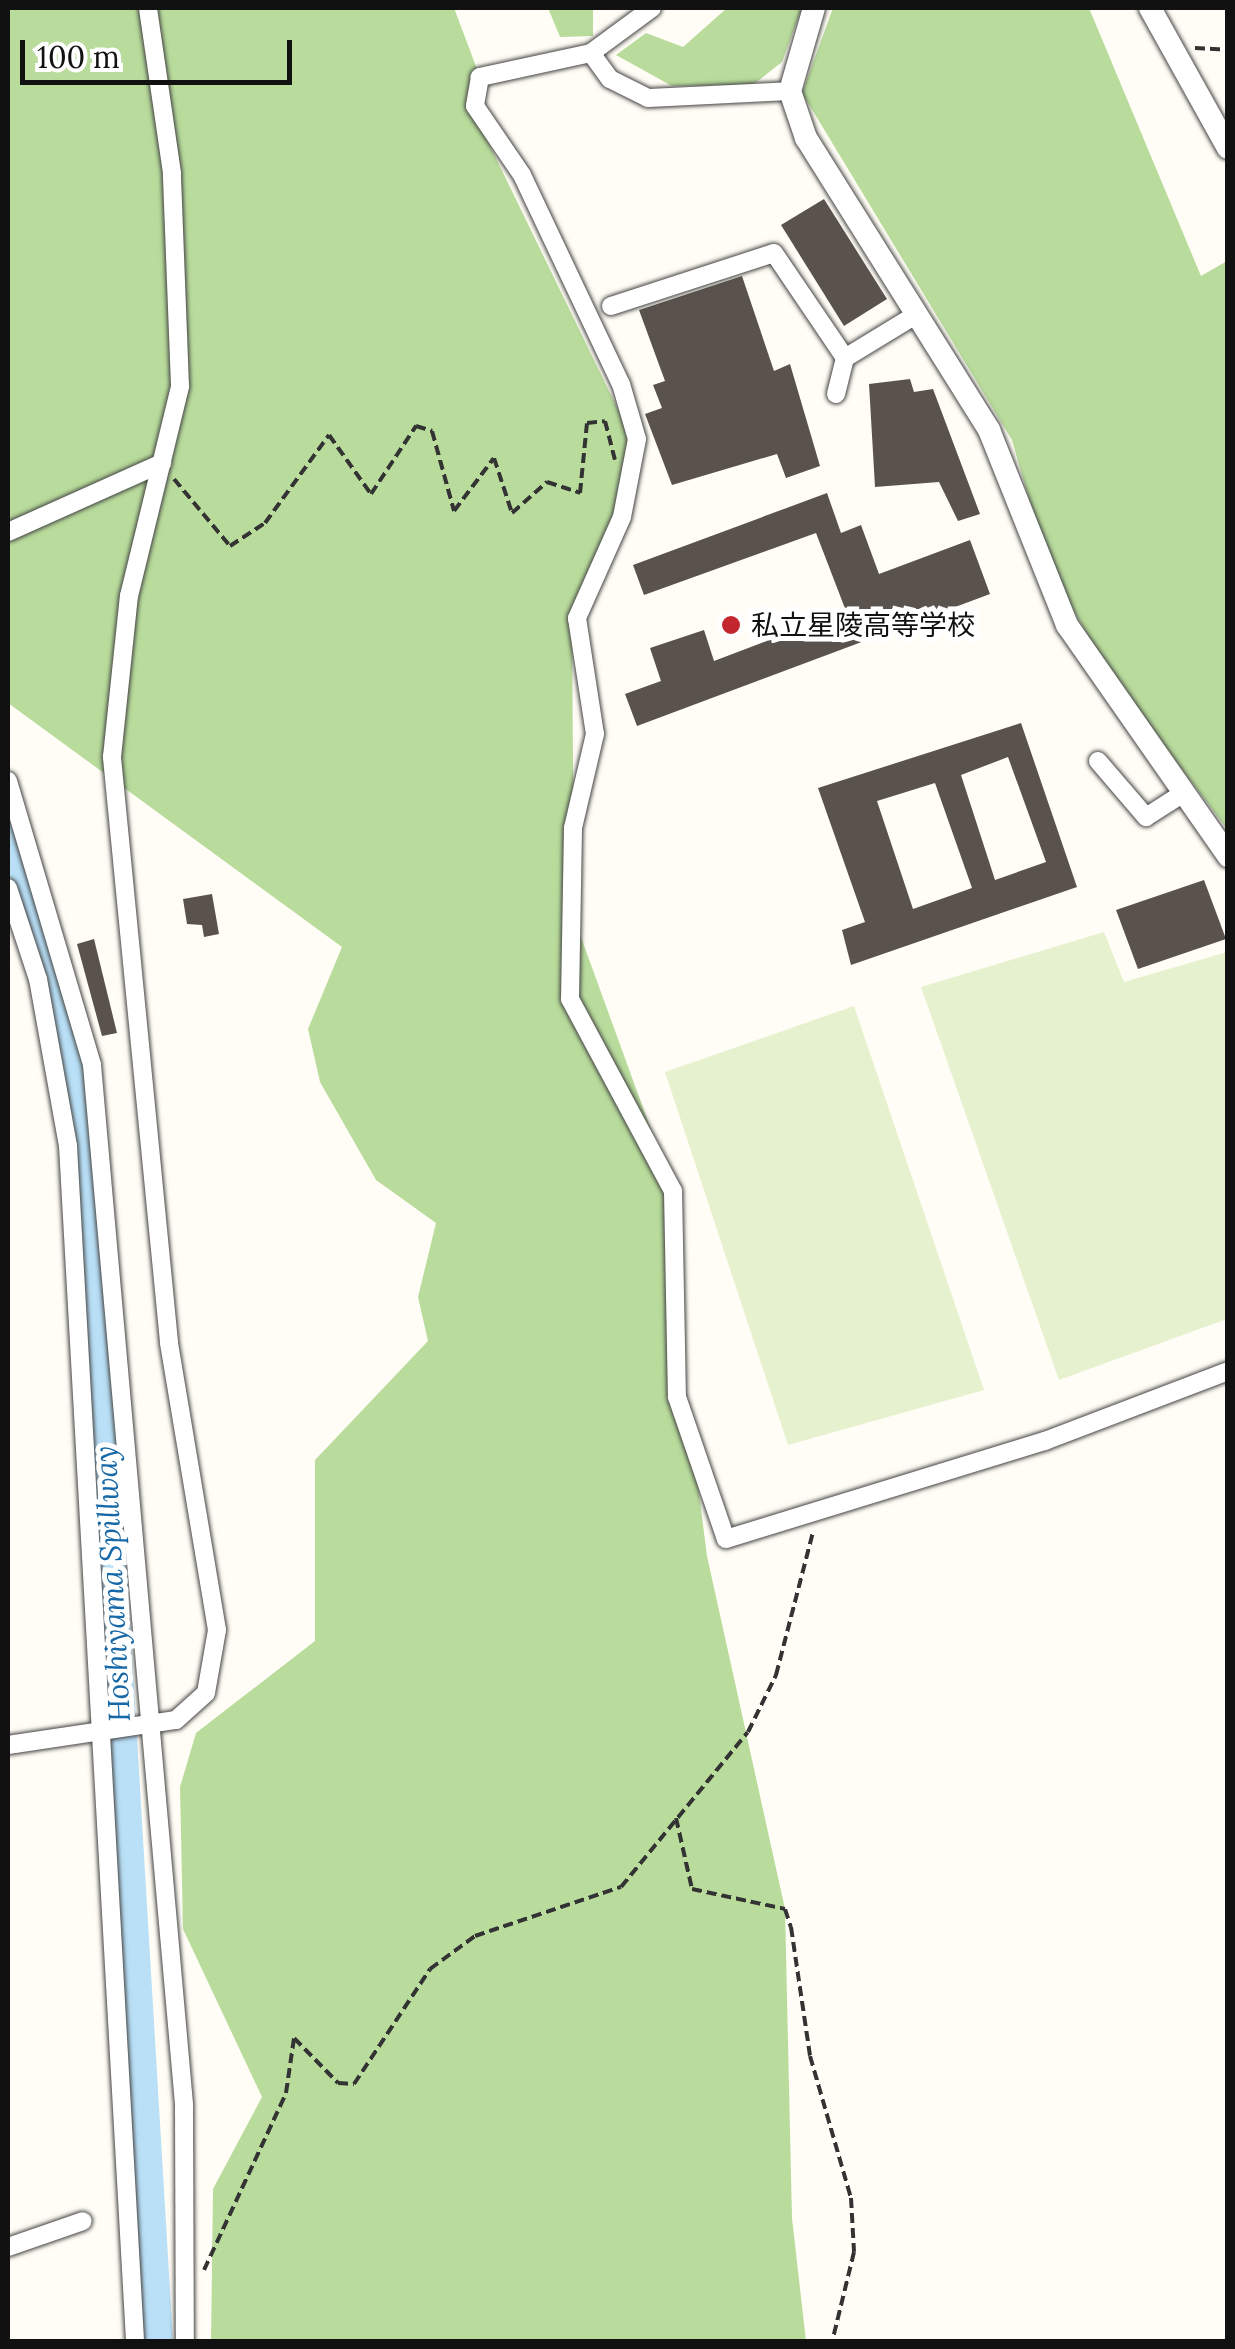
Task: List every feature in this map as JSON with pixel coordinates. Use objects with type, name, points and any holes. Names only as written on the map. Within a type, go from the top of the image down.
[{"type":"street","points":[[8,1745],[149,1728],[176,1720],[206,1692],[217,1630],[170,1342],[112,757],[130,596],[180,386],[172,174],[148,8]]},
{"type":"street","points":[[652,8],[591,53],[480,77],[474,106],[522,174],[621,384],[637,439],[626,499],[577,618],[595,734],[573,828],[570,998],[673,1190],[677,1397],[726,1539],[1045,1441],[1228,1372]]},
{"type":"street","points":[[814,8],[790,91],[806,138],[990,430],[1067,626],[1228,856]]},
{"type":"street","points":[[1150,8],[1228,148]]},
{"type":"street","points":[[591,53],[610,80],[648,98],[790,91]]},
{"type":"street","points":[[610,306],[774,253],[845,358]]},
{"type":"street","points":[[836,394],[845,358],[917,314]]},
{"type":"street","points":[[8,532],[162,463]]},
{"type":"street","points":[[1098,761],[1146,817],[1182,794]]},
{"type":"street","points":[[8,781],[52,905],[92,1066],[184,2105],[185,2342]]},
{"type":"street","points":[[8,888],[38,979],[68,1146],[134,2342]]},
{"type":"street","points":[[8,2246],[83,2222]]},
{"type":"path","points":[[1170,47],[1228,50]]},
{"type":"path","points":[[162,463],[230,546],[265,524],[329,435],[372,494],[416,426],[432,431],[454,512],[494,458],[512,513],[547,482],[580,493],[587,423],[605,421],[626,499]]},
{"type":"path","points":[[184,2294],[252,2176],[286,2094],[294,2038],[338,2083],[354,2084],[430,1969],[475,1936],[621,1886],[748,1732],[776,1675],[816,1519]]},
{"type":"path","points":[[676,1818],[692,1890],[785,1909],[791,1927],[810,2056],[851,2198],[854,2252],[832,2342]]},
{"type":"green space","points":[[8,8],[454,8],[480,77],[470,105],[631,436],[626,499],[572,614],[574,918],[678,1204],[668,1251],[707,1556],[785,1909],[792,2218],[806,2341],[211,2341],[213,2189],[262,2097],[183,1929],[180,1787],[196,1733],[315,1641],[315,1460],[428,1341],[418,1297],[436,1223],[376,1180],[320,1082],[308,1029],[342,947],[8,703]]},
{"type":"green space","points":[[548,8],[593,8],[593,36],[560,37]]},
{"type":"green space","points":[[727,8],[802,8],[782,62],[753,85],[672,86],[616,55],[646,33],[683,47]]},
{"type":"green space","points":[[833,8],[1089,8],[1201,276],[1227,261],[1227,829],[1111,675],[1049,568],[1012,440],[802,93]]},
{"type":"green space","points":[[1104,932],[1124,982],[1227,952],[1227,1319],[1059,1380],[921,987]]},
{"type":"green space","points":[[854,1006],[984,1390],[788,1445],[665,1072]]},
{"type":"building","points":[[824,199],[887,299],[844,326],[781,225]]},
{"type":"building","points":[[742,276],[774,371],[790,364],[820,466],[786,478],[777,454],[672,485],[645,414],[662,408],[653,385],[665,381],[639,310]]},
{"type":"building","points":[[910,379],[914,392],[933,389],[980,514],[958,521],[939,482],[875,487],[869,384]]},
{"type":"building","points":[[827,493],[841,533],[861,525],[879,574],[970,540],[990,594],[637,726],[625,694],[661,681],[650,648],[704,630],[714,661],[846,611],[816,533],[644,595],[633,565]]},
{"type":"building","points":[[1021,723],[1077,887],[851,965],[842,930],[865,922],[818,788]],"holes":[[[1008,757],[1046,862],[995,880],[961,775]],[[935,783],[972,888],[913,909],[877,801]]]},
{"type":"building","points":[[1204,880],[1226,939],[1138,969],[1116,910]]},
{"type":"building","points":[[212,894],[219,934],[204,937],[202,925],[187,924],[183,899]]},
{"type":"building","points":[[94,939],[117,1033],[102,1036],[77,944]]},
{"type":"waterway","name":"Hoshiyama Spillway","points":[[8,837],[45,930],[82,1086],[157,2342]]},
{"type":"place","name":"私立星陵高等学校","points":[[731,625]]}]
